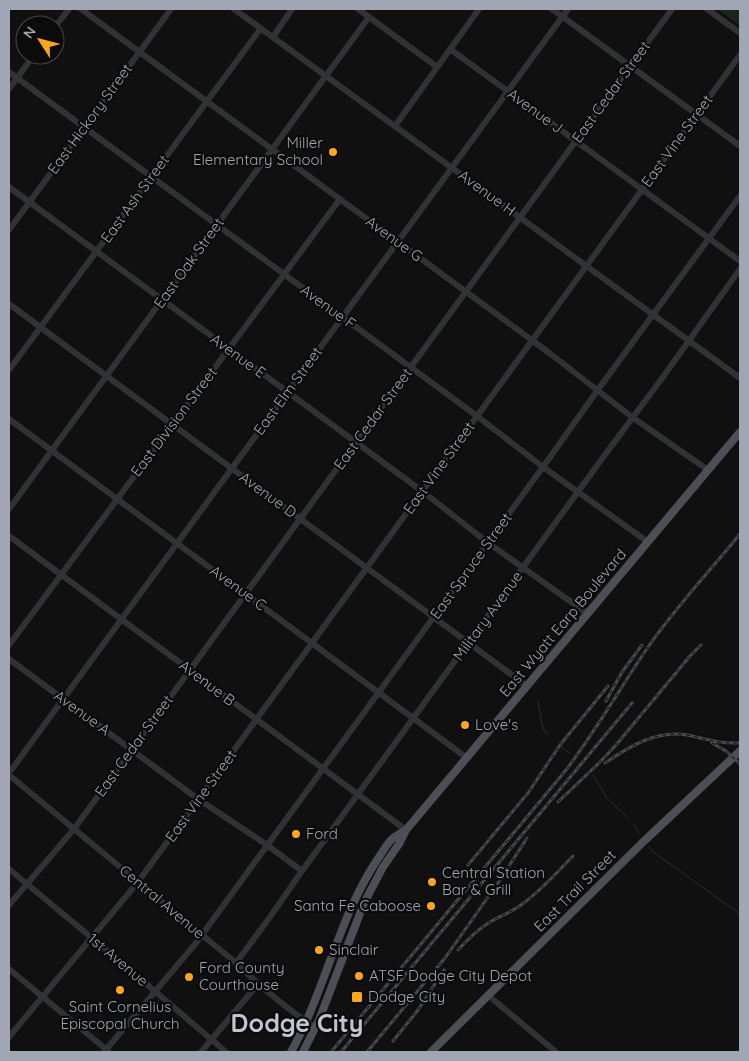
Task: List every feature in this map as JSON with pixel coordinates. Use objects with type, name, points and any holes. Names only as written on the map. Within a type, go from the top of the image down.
[{"type":"main road","name":"East Wyatt Earp Boulevard","points":[[303,1052],[316,1028],[364,903],[406,830],[740,432]]},
{"type":"main road","name":"East Trail Street","points":[[437,1050],[655,830],[740,751]]},
{"type":"main road","name":"East Wyatt Earp Boulevard","points":[[291,1052],[307,1022],[357,895],[372,868],[392,839],[406,830]]},
{"type":"street","name":"Avenue G","points":[[80,9],[532,340],[632,417],[708,470]]},
{"type":"street","name":"East Hickory Street","points":[[9,230],[171,9]]},
{"type":"street","name":"Avenue H","points":[[234,9],[740,378]]},
{"type":"street","points":[[273,37],[292,9]]},
{"type":"street","points":[[358,9],[437,67]]},
{"type":"street","points":[[395,126],[479,9]]},
{"type":"street","points":[[552,9],[740,146]]},
{"type":"street","name":"East Elm Street","points":[[9,774],[568,9]]},
{"type":"street","name":"East Cedar Street","points":[[9,905],[74,829],[672,9]]},
{"type":"street","points":[[707,9],[740,33]]},
{"type":"street","name":"East Oak Street","points":[[9,509],[369,17]]},
{"type":"street","name":"East Ash Street","points":[[9,370],[261,28]]},
{"type":"street","name":"Avenue J","points":[[450,49],[740,261]]},
{"type":"street","name":"East Vine Street","points":[[9,1037],[138,882],[740,55]]},
{"type":"street","points":[[9,90],[27,65]]},
{"type":"street","name":"Avenue F","points":[[9,72],[477,416],[543,467],[648,542]]},
{"type":"street","name":"Avenue E","points":[[9,187],[356,442],[487,542],[588,614]]},
{"type":"street","name":"East Spruce Street","points":[[106,1052],[202,935],[740,196]]},
{"type":"street","name":"East Division Street","points":[[9,646],[340,199]]},
{"type":"street","name":"Military Avenue","points":[[236,963],[740,269]]},
{"type":"street","name":"Avenue D","points":[[9,304],[527,686]]},
{"type":"street","name":"Avenue C","points":[[9,419],[467,758]]},
{"type":"street","name":"Avenue B","points":[[9,536],[406,830]]},
{"type":"street","name":"Avenue A","points":[[9,660],[198,799],[302,871]]},
{"type":"street","name":"Central Avenue","points":[[9,774],[236,963],[258,984],[316,1028]]},
{"type":"street","name":"1st Avenue","points":[[9,869],[226,1052]]},
{"type":"street","points":[[9,968],[106,1052]]},
{"type":"street","points":[[201,1052],[258,984]]},
{"type":"street","points":[[489,996],[556,1052]]},
{"type":"shaded area","points":[[717,9],[740,9],[740,26]]},
{"type":"waterway","points":[[538,701],[543,729],[548,735]]},
{"type":"waterway","points":[[561,747],[570,753]]},
{"type":"waterway","points":[[593,775],[607,798],[628,818]]},
{"type":"waterway","points":[[633,824],[639,833]]},
{"type":"waterway","points":[[649,847],[740,914]]},
{"type":"railway","points":[[331,1052],[566,770],[657,635],[740,534]]},
{"type":"railway","points":[[606,701],[622,672],[642,645]]},
{"type":"railway","points":[[558,802],[616,745],[701,645]]},
{"type":"railway","points":[[468,865],[528,793],[560,745],[608,686]]},
{"type":"railway","points":[[341,1052],[632,703]]},
{"type":"railway","points":[[605,763],[634,745],[665,735],[687,735],[720,742],[740,743]]},
{"type":"railway","points":[[712,743],[726,751],[740,764]]},
{"type":"railway","points":[[367,1052],[445,958],[527,838]]},
{"type":"railway","points":[[458,950],[481,928],[528,900],[573,856]]},
{"type":"railway","points":[[393,1041],[418,1010],[444,970]]},
{"type":"place","name":"Miller Elementary School","points":[[333,152]]},
{"type":"place","name":"Love's","points":[[465,725]]},
{"type":"place","name":"Ford","points":[[296,834]]},
{"type":"place","name":"Central Station Bar & Grill","points":[[432,882]]},
{"type":"place","name":"Santa Fe Caboose","points":[[431,906]]},
{"type":"place","name":"Sinclair","points":[[319,950]]},
{"type":"place","name":"ATSF Dodge City Depot","points":[[359,976]]},
{"type":"place","name":"Ford County Courthouse","points":[[189,977]]},
{"type":"place","name":"Saint Cornelius Episcopal Church","points":[[120,990]]},
{"type":"place","name":"Dodge City","points":[[357,997]]},
{"type":"district","name":"Dodge City","points":[[297,1023]]}]
